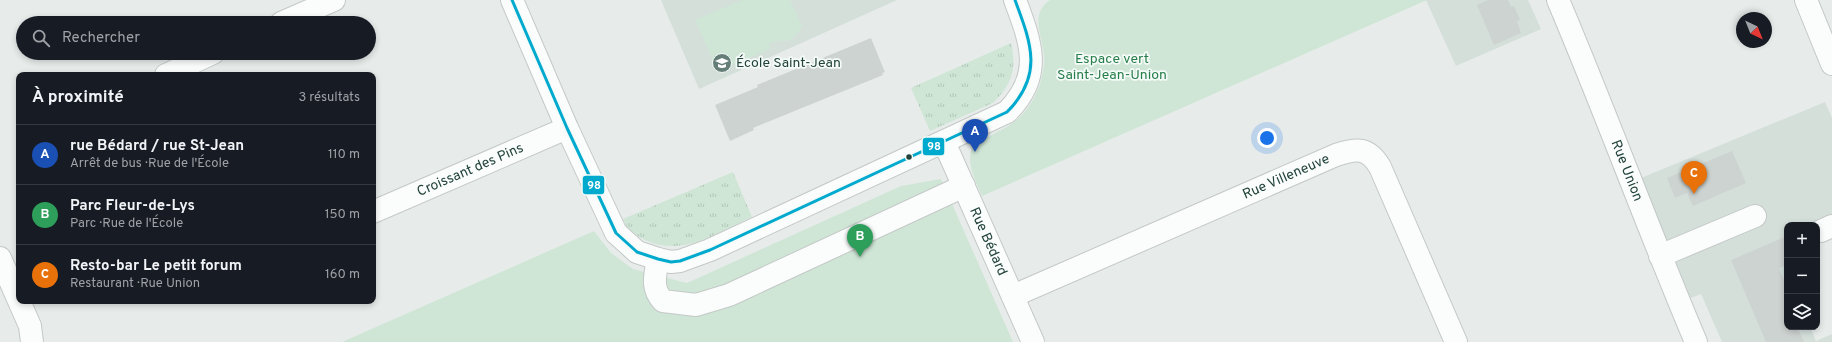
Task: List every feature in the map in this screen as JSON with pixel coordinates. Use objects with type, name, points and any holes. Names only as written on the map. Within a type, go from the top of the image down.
[{"type":"street","points":[[297,16],[334,0]]},
{"type":"street","points":[[512,0],[616,233],[637,252],[672,262],[698,255],[1007,112],[1023,93],[1028,82],[1032,59],[1019,1]]},
{"type":"street","name":"Rue Union","points":[[1558,0],[1594,86],[1660,256],[1696,342]]},
{"type":"street","points":[[1806,0],[1832,64]]},
{"type":"street","points":[[172,72],[198,60]]},
{"type":"street","name":"Croissant des Pins","points":[[376,211],[568,128]]},
{"type":"street","name":"Rue Bédard","points":[[944,142],[1033,342]]},
{"type":"street","name":"Rue Villeneuve","points":[[1013,296],[1336,155],[1348,151],[1360,150],[1374,157],[1380,167],[1452,341]]},
{"type":"street","points":[[658,259],[654,281],[658,296],[663,301],[696,306],[740,290],[964,186]]},
{"type":"street","points":[[1660,256],[1755,216]]},
{"type":"street","points":[[0,258],[16,295]]},
{"type":"street","points":[[20,304],[31,330],[32,342]]},
{"type":"shaded area","name":"École Saint-Jean","points":[[661,0],[897,0],[699,89]]},
{"type":"shaded area","points":[[1426,0],[1528,0],[1541,29],[1456,66]]},
{"type":"shaded area","points":[[1825,102],[1832,118],[1832,215],[1817,222],[1784,222],[1784,330],[1811,330],[1816,341],[1832,334],[1832,342],[1722,342],[1701,294],[1688,299],[1641,178]]},
{"type":"green space","points":[[742,0],[790,0],[802,26],[794,38],[787,41],[769,44],[770,49],[718,71],[695,20]]},
{"type":"green space","name":"Espace vert Saint-Jean-Union","points":[[1050,0],[1427,0],[982,196],[971,168],[971,153],[973,148],[979,142],[1007,127],[1019,118],[1031,104],[1040,85],[1044,65],[1043,47],[1038,22],[1039,14],[1043,6]]},
{"type":"green space","points":[[1011,43],[1013,52],[1013,68],[1009,83],[993,103],[930,131],[911,88]]},
{"type":"green space","points":[[733,172],[752,217],[713,236],[686,245],[659,245],[645,240],[635,234],[629,229],[623,219]]},
{"type":"green space","points":[[941,179],[1013,342],[342,342],[594,231],[611,253],[633,269],[687,283],[901,186]]},
{"type":"building","points":[[1488,0],[1508,0],[1511,7],[1514,6],[1520,20],[1517,21],[1521,33],[1494,45],[1477,5]]},
{"type":"building","points":[[871,38],[885,72],[882,73],[883,75],[753,128],[754,130],[730,141],[715,105],[758,87],[757,85]]},
{"type":"building","points":[[1732,151],[1746,183],[1693,206],[1687,193],[1675,198],[1667,178]]},
{"type":"building","points":[[1784,237],[1784,266],[1779,268],[1784,280],[1784,330],[1798,330],[1804,342],[1766,342],[1731,260]]},
{"type":"transit line","name":"98","points":[[512,0],[567,128],[616,233],[637,252],[671,262],[680,261],[710,250],[1007,112],[1019,98],[1026,85],[1030,72],[1031,58],[1026,30],[1015,0]]},
{"type":"place","name":"École Saint-Jean","points":[[722,63]]},
{"type":"place","name":"rue Bédard / rue St-Jean","points":[[975,152]]},
{"type":"place","name":"Resto-bar Le petit forum","points":[[1694,194]]},
{"type":"place","name":"Parc Fleur-de-Lys","points":[[860,257]]}]
